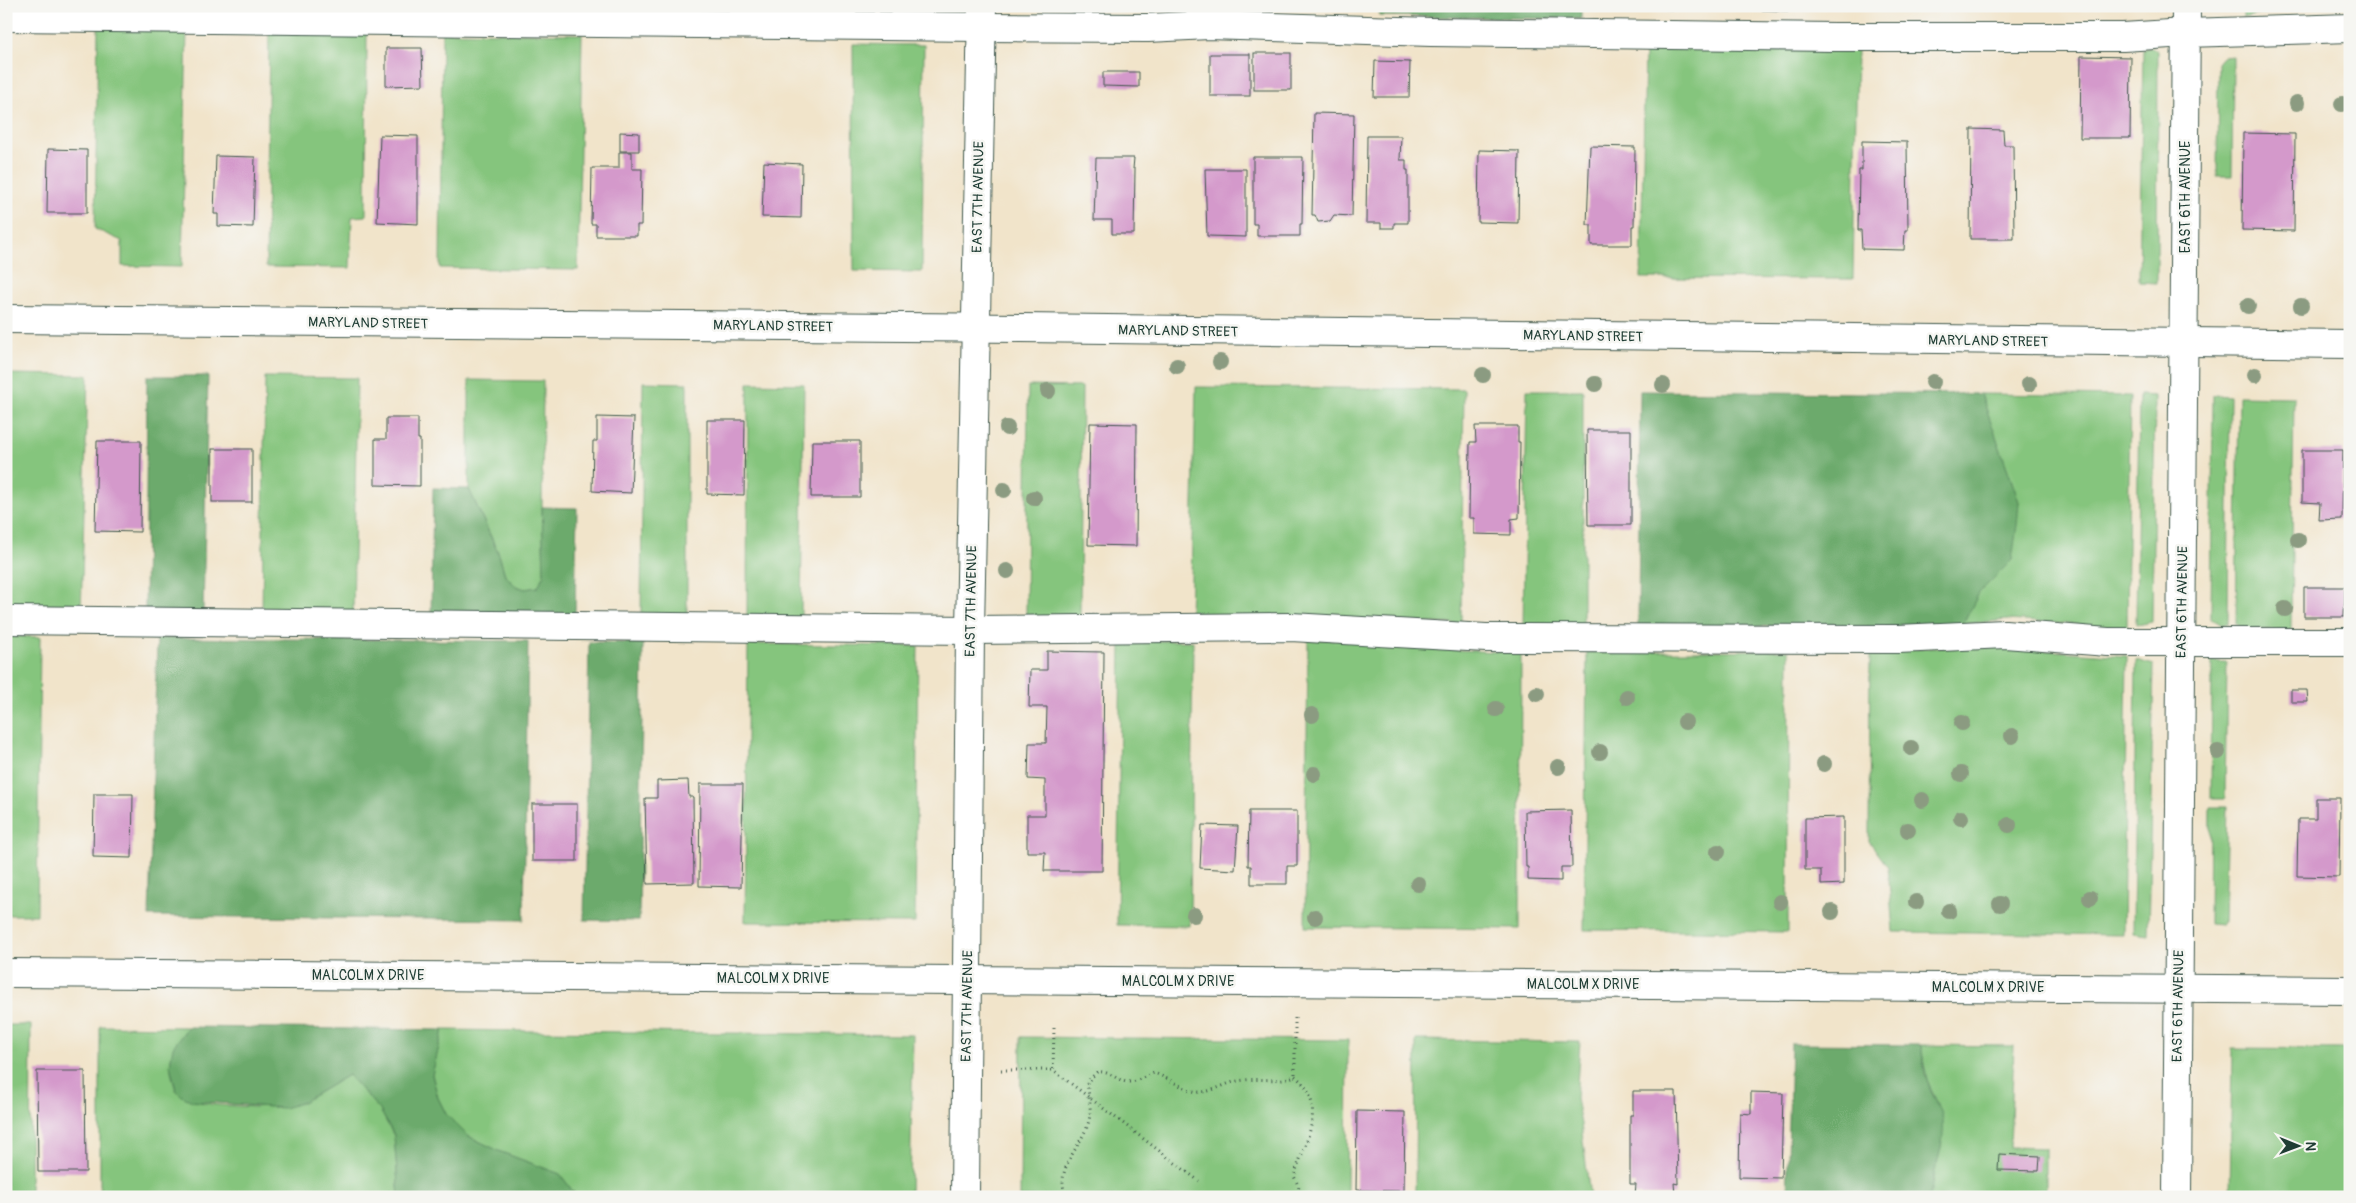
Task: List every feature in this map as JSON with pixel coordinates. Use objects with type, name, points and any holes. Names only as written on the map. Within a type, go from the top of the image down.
[{"type":"street","points":[[6,17],[982,17],[1148,28],[1210,25],[1430,32],[1835,37],[2123,37],[2186,20],[2350,28]]},
{"type":"street","name":"EAST 7TH AVENUE","points":[[965,1197],[970,630],[982,17]]},
{"type":"street","name":"EAST 6TH AVENUE","points":[[2177,1197],[2186,20]]},
{"type":"street","name":"MARYLAND STREET","points":[[6,319],[976,328],[2184,344],[2350,344]]},
{"type":"street","points":[[6,620],[970,630],[1290,627],[1486,638],[1898,639],[2005,634],[2108,642],[2350,642]]},
{"type":"street","name":"MALCOLM X DRIVE","points":[[6,973],[2350,990]]},
{"type":"path","points":[[1295,982],[1295,1076]]},
{"type":"path","points":[[1053,1070],[1054,1028]]},
{"type":"path","points":[[967,1070],[1053,1070],[1199,1181]]},
{"type":"path","points":[[1067,1197],[1063,1189],[1062,1177],[1084,1134],[1090,1114],[1087,1082],[1097,1072],[1105,1071],[1117,1078],[1130,1082],[1154,1072],[1191,1090],[1201,1092],[1219,1088],[1236,1081],[1259,1078],[1277,1081],[1295,1076]]},
{"type":"path","points":[[1295,1076],[1306,1084],[1314,1106],[1313,1119],[1294,1176],[1303,1197]]},
{"type":"green space","points":[[1379,6],[1581,6],[1581,19],[1379,16]]},
{"type":"green space","points":[[2243,6],[2298,6],[2243,18]]},
{"type":"green space","points":[[98,26],[187,28],[182,267],[122,266],[122,241],[95,229]]},
{"type":"green space","points":[[269,29],[367,31],[366,216],[352,217],[350,268],[266,267]]},
{"type":"green space","points":[[442,32],[582,34],[578,270],[440,268]]},
{"type":"green space","points":[[853,44],[924,45],[922,272],[854,271]]},
{"type":"green space","points":[[1645,47],[1857,49],[1853,279],[1641,278]]},
{"type":"green space","points":[[2152,47],[2158,51],[2157,283],[2139,282],[2143,49]]},
{"type":"green space","points":[[2233,56],[2232,176],[2217,176],[2218,63],[2223,57]]},
{"type":"green space","points":[[6,374],[88,375],[81,615],[6,608]]},
{"type":"green space","points":[[147,376],[208,376],[203,616],[145,615]]},
{"type":"green space","points":[[265,377],[357,378],[353,616],[262,616]]},
{"type":"green space","points":[[469,380],[543,381],[542,507],[544,574],[538,587],[525,589],[516,586],[505,575],[499,554],[469,489]]},
{"type":"green space","points":[[643,382],[687,383],[687,617],[641,617]]},
{"type":"green space","points":[[748,383],[804,384],[801,618],[747,618]]},
{"type":"green space","points":[[1028,386],[1082,387],[1080,617],[1026,617]]},
{"type":"green space","points":[[1196,387],[1464,389],[1461,624],[1190,616]]},
{"type":"green space","points":[[1527,390],[1583,390],[1583,626],[1523,625]]},
{"type":"green space","points":[[1640,391],[1981,394],[2019,502],[2012,560],[1979,593],[1963,624],[1934,627],[1638,626]]},
{"type":"green space","points":[[1981,394],[2130,396],[2127,628],[2008,620],[1963,624],[1979,593],[1993,577],[2019,502]]},
{"type":"green space","points":[[2139,395],[2155,396],[2152,622],[2136,625]]},
{"type":"green space","points":[[2213,395],[2230,396],[2228,623],[2222,625],[2211,618]]},
{"type":"green space","points":[[2239,396],[2294,397],[2291,630],[2245,629],[2236,624]]},
{"type":"green space","points":[[433,488],[469,489],[499,555],[505,575],[516,586],[525,589],[538,587],[544,574],[542,507],[577,508],[575,617],[431,616]]},
{"type":"green space","points":[[6,636],[40,637],[37,915],[6,915]]},
{"type":"green space","points":[[157,638],[528,641],[524,920],[149,916]]},
{"type":"green space","points":[[1350,639],[1393,647],[1521,653],[1520,929],[1305,927],[1308,640]]},
{"type":"green space","points":[[1121,641],[1193,641],[1190,926],[1117,925]]},
{"type":"green space","points":[[589,642],[643,643],[639,921],[584,920]]},
{"type":"green space","points":[[748,644],[918,646],[915,923],[745,922]]},
{"type":"green space","points":[[1996,647],[2127,656],[2123,935],[1893,932],[1888,867],[1869,841],[1870,649]]},
{"type":"green space","points":[[1789,650],[1788,932],[1584,930],[1587,652]]},
{"type":"green space","points":[[2136,660],[2154,665],[2148,935],[2133,933]]},
{"type":"green space","points":[[2212,662],[2227,662],[2225,799],[2211,799]]},
{"type":"green space","points":[[2210,807],[2227,807],[2224,922],[2221,925],[2209,924]]},
{"type":"green space","points":[[6,1025],[31,1025],[30,1197],[6,1197]]},
{"type":"green space","points":[[100,1026],[188,1027],[174,1050],[171,1071],[176,1090],[192,1101],[217,1105],[254,1107],[301,1103],[348,1075],[380,1110],[394,1136],[399,1197],[100,1197]]},
{"type":"green space","points":[[188,1027],[443,1030],[432,1075],[438,1098],[446,1114],[468,1136],[501,1152],[560,1174],[577,1197],[399,1197],[394,1135],[380,1110],[348,1075],[301,1103],[283,1108],[192,1101],[182,1096],[176,1090],[170,1065],[173,1047]]},
{"type":"green space","points":[[443,1030],[913,1035],[910,1197],[577,1197],[560,1174],[501,1152],[468,1136],[446,1114],[438,1098],[432,1074]]},
{"type":"green space","points":[[1021,1037],[1348,1040],[1347,1197],[1020,1197]]},
{"type":"green space","points":[[1416,1040],[1580,1042],[1576,1099],[1590,1197],[1415,1197]]},
{"type":"green space","points":[[1791,1044],[1921,1045],[1926,1076],[1943,1120],[1943,1139],[1930,1197],[1787,1197]]},
{"type":"green space","points":[[1921,1045],[2014,1046],[2010,1147],[2045,1148],[2045,1197],[1930,1197],[1931,1184],[1942,1140],[1938,1103],[1927,1080]]},
{"type":"green space","points":[[2232,1048],[2350,1049],[2350,1197],[2230,1197]]},
{"type":"building","points":[[1637,6],[1689,6],[1689,10],[1637,9]]},
{"type":"building","points":[[1750,6],[1788,6],[1788,11],[1750,10]]},
{"type":"building","points":[[386,48],[422,48],[423,85],[386,86]]},
{"type":"building","points":[[1254,53],[1291,53],[1291,90],[1254,90]]},
{"type":"building","points":[[1210,54],[1250,54],[1250,96],[1210,96]]},
{"type":"building","points":[[2081,56],[2131,57],[2130,138],[2080,138]]},
{"type":"building","points":[[1375,61],[1410,62],[1409,97],[1374,97]]},
{"type":"building","points":[[1103,72],[1139,72],[1139,87],[1103,86]]},
{"type":"building","points":[[1314,113],[1354,114],[1352,216],[1334,215],[1330,221],[1318,222],[1315,215],[1312,215]]},
{"type":"building","points":[[1971,129],[2003,130],[2004,145],[2013,145],[2014,239],[1970,239]]},
{"type":"building","points":[[620,132],[639,133],[639,151],[620,151]]},
{"type":"building","points":[[2243,133],[2295,134],[2294,231],[2242,230]]},
{"type":"building","points":[[380,135],[418,136],[418,224],[377,222]]},
{"type":"building","points":[[1367,136],[1401,136],[1400,160],[1406,160],[1406,170],[1408,170],[1408,223],[1394,223],[1394,228],[1381,228],[1381,223],[1366,223]]},
{"type":"building","points":[[1862,141],[1907,142],[1908,230],[1905,230],[1904,250],[1862,249],[1861,230],[1858,230],[1859,170],[1862,170]]},
{"type":"building","points":[[1590,146],[1635,147],[1632,245],[1591,245],[1591,225],[1587,225]]},
{"type":"building","points":[[48,149],[87,150],[87,213],[47,213]]},
{"type":"building","points":[[1479,150],[1519,151],[1518,223],[1478,222]]},
{"type":"building","points":[[619,152],[632,152],[632,169],[642,169],[641,225],[637,225],[637,236],[596,236],[596,224],[591,224],[592,168],[619,168]]},
{"type":"building","points":[[216,156],[255,157],[253,227],[218,226],[218,214],[214,214]]},
{"type":"building","points":[[1253,157],[1303,157],[1302,224],[1300,224],[1300,236],[1257,236],[1257,224],[1253,224]]},
{"type":"building","points":[[1096,158],[1134,158],[1134,234],[1112,234],[1112,220],[1094,220]]},
{"type":"building","points":[[764,162],[802,164],[801,218],[762,217]]},
{"type":"building","points":[[1205,169],[1246,169],[1246,237],[1207,236]]},
{"type":"building","points":[[597,417],[634,418],[631,493],[592,491],[593,441],[597,441]]},
{"type":"building","points":[[386,418],[418,418],[420,486],[375,485],[375,439],[386,439]]},
{"type":"building","points":[[707,420],[745,420],[744,495],[707,494]]},
{"type":"building","points":[[1090,423],[1137,424],[1136,546],[1088,545]]},
{"type":"building","points":[[1475,426],[1518,426],[1518,442],[1520,442],[1519,518],[1511,519],[1511,535],[1474,534],[1474,518],[1469,518],[1470,442],[1476,442]]},
{"type":"building","points":[[1587,430],[1631,430],[1631,525],[1588,525]]},
{"type":"building","points":[[97,441],[141,441],[140,532],[95,531]]},
{"type":"building","points":[[812,441],[860,441],[860,497],[811,497]]},
{"type":"building","points":[[212,449],[252,449],[252,502],[212,502]]},
{"type":"building","points":[[2302,450],[2343,450],[2342,519],[2319,520],[2320,503],[2302,502]]},
{"type":"building","points":[[2304,587],[2345,587],[2344,617],[2304,617]]},
{"type":"building","points":[[1047,651],[1104,652],[1102,871],[1044,871],[1045,852],[1027,852],[1027,815],[1045,815],[1045,780],[1028,779],[1029,743],[1046,743],[1047,707],[1029,707],[1030,670],[1047,670]]},
{"type":"building","points":[[2291,690],[2307,690],[2308,702],[2291,702]]},
{"type":"building","points":[[688,780],[689,797],[693,797],[694,883],[647,884],[645,798],[657,798],[657,781]]},
{"type":"building","points":[[700,784],[743,784],[741,887],[699,886]]},
{"type":"building","points":[[94,794],[133,794],[132,858],[93,857]]},
{"type":"building","points":[[2316,798],[2340,798],[2339,877],[2297,876],[2298,819],[2316,819]]},
{"type":"building","points":[[532,804],[577,804],[577,861],[532,861]]},
{"type":"building","points":[[1571,810],[1572,867],[1561,867],[1561,881],[1528,880],[1525,811]]},
{"type":"building","points":[[1249,811],[1297,811],[1297,866],[1287,866],[1287,884],[1251,884],[1251,866],[1248,866]]},
{"type":"building","points":[[1844,817],[1844,884],[1821,885],[1821,870],[1805,870],[1805,818]]},
{"type":"building","points":[[1202,825],[1238,826],[1235,870],[1200,868]]},
{"type":"building","points":[[37,1071],[85,1071],[86,1172],[38,1172]]},
{"type":"building","points":[[1633,1091],[1676,1091],[1678,1184],[1674,1183],[1675,1195],[1635,1195],[1636,1184],[1630,1184],[1630,1115],[1633,1115]]},
{"type":"building","points":[[1751,1092],[1783,1093],[1781,1178],[1739,1177],[1740,1113],[1751,1114]]},
{"type":"building","points":[[1357,1111],[1405,1112],[1404,1191],[1356,1190]]},
{"type":"building","points":[[1999,1154],[2040,1156],[2039,1171],[1998,1170]]}]
